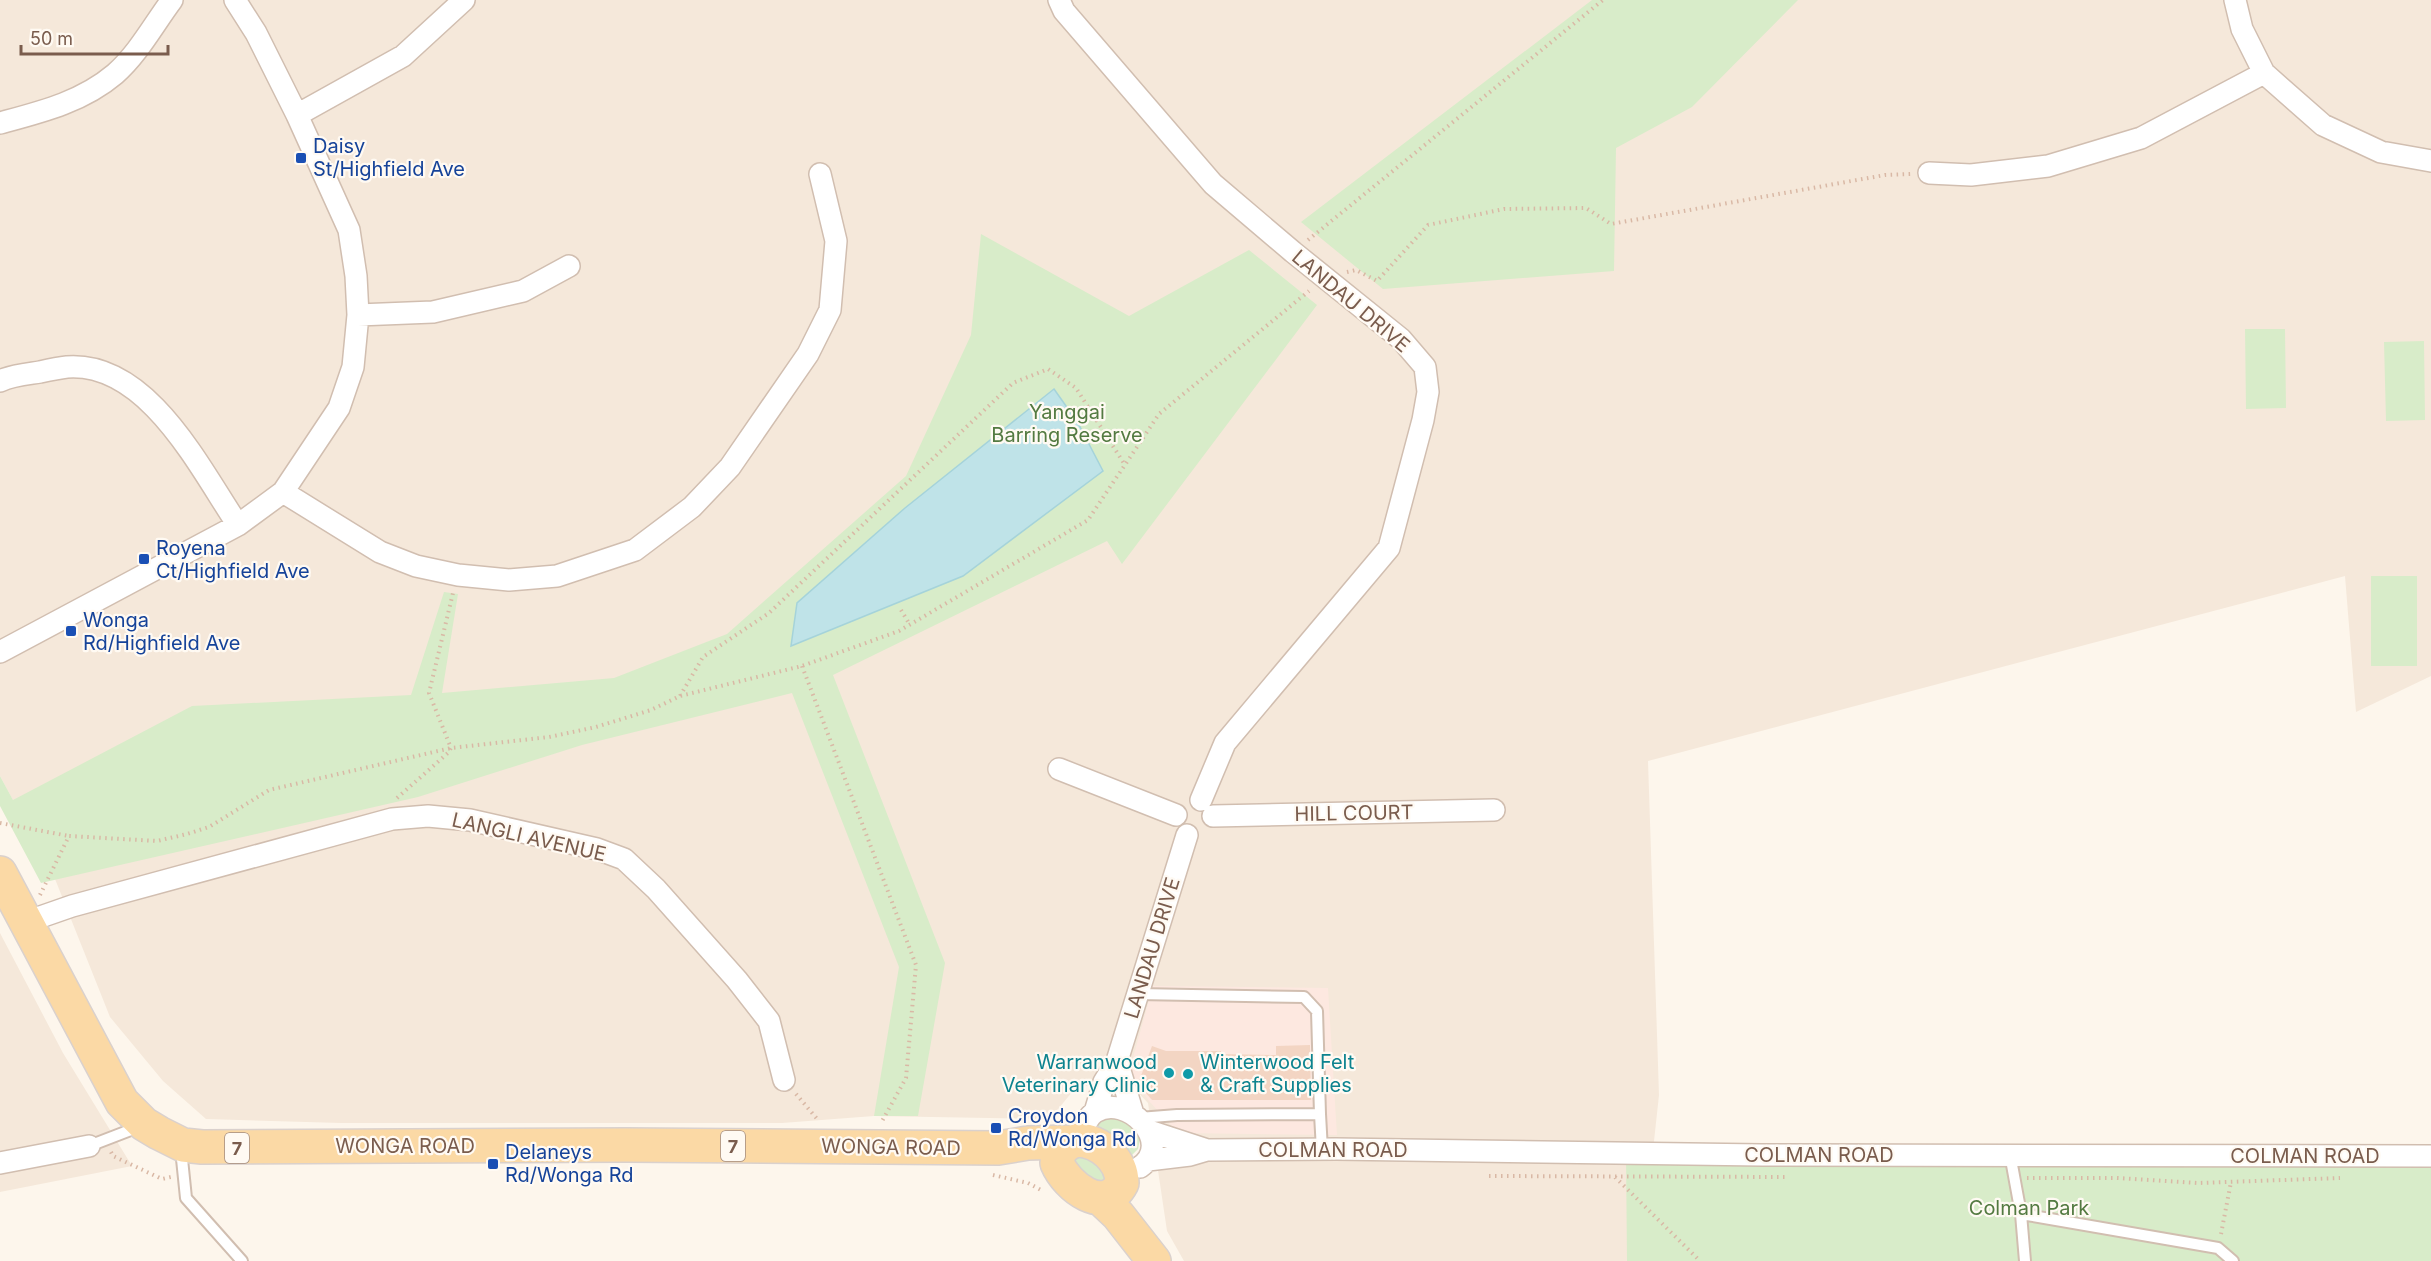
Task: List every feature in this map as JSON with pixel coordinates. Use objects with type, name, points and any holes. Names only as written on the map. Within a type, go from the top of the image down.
[{"type":"main road","name":"WONGA ROAD","points":[[0,873],[122,1102],[183,1159],[233,1148],[840,1146],[878,1147],[992,1161],[1063,1161]]},
{"type":"main road","name":"7","points":[[1123,1179],[1081,1191],[1063,1174],[1063,1161],[1091,1142],[1100,1146],[1123,1179],[1151,1256]]},
{"type":"street","points":[[0,123],[74,100],[115,74],[141,44],[172,0]]},
{"type":"street","points":[[0,652],[237,525],[283,492],[339,408],[353,367],[358,315],[356,276],[349,230],[297,115],[256,33],[235,0]]},
{"type":"street","points":[[297,115],[403,56],[464,0]]},
{"type":"street","name":"LANDAU DRIVE","points":[[1059,0],[1064,11],[1214,184],[1293,252],[1401,339],[1425,367],[1428,392],[1423,420],[1389,548],[1226,743],[1207,808]]},
{"type":"street","points":[[2235,0],[2242,29],[2264,73],[2323,124],[2380,152],[2431,161]]},
{"type":"street","points":[[1929,173],[1971,175],[2048,166],[2141,138],[2264,73]]},
{"type":"street","points":[[283,492],[380,552],[416,566],[458,575],[509,580],[557,576],[635,550],[692,507],[730,467],[808,354],[830,310],[836,241],[820,174]]},
{"type":"street","points":[[358,315],[433,312],[524,291],[569,266]]},
{"type":"street","points":[[0,381],[69,367],[92,369],[117,378],[141,393],[159,409],[237,525]]},
{"type":"street","points":[[1059,769],[1176,815]]},
{"type":"street","points":[[1188,801],[1207,808],[1212,827],[1204,835],[1187,835],[1178,827],[1176,815],[1178,809],[1188,801]]},
{"type":"street","name":"HILL COURT","points":[[1207,808],[1494,810]]},
{"type":"street","name":"LANGLI AVENUE","points":[[26,922],[72,906],[392,819],[428,816],[470,820],[597,849],[624,859],[656,889],[737,980],[769,1021],[783,1080]]},
{"type":"street","name":"LANDAU DRIVE","points":[[1063,1161],[1095,1112],[1104,1082],[1118,1061],[1187,835]]},
{"type":"street","points":[[1118,1061],[1140,1121],[1153,1145],[1123,1179]]},
{"type":"street","name":"COLMAN ROAD","points":[[1095,1112],[1115,1108],[1207,1150]]},
{"type":"street","points":[[0,1163],[96,1143]]},
{"type":"street","name":"COLMAN ROAD","points":[[1123,1179],[1207,1150],[1322,1149],[1638,1154],[2431,1156]]},
{"type":"lane","points":[[1138,994],[1304,997],[1317,1011],[1322,1149]]},
{"type":"lane","points":[[1140,1121],[1177,1115],[1320,1114]]},
{"type":"lane","points":[[96,1143],[144,1124]]},
{"type":"lane","points":[[2010,1154],[2021,1214],[2025,1261]]},
{"type":"lane","points":[[183,1159],[184,1190],[190,1204],[242,1261]]},
{"type":"lane","points":[[2021,1214],[2218,1248],[2233,1261]]},
{"type":"path","points":[[1293,252],[1603,0]]},
{"type":"path","points":[[0,823],[69,836],[157,841],[209,827],[269,790],[450,748],[549,737],[596,727],[651,710],[680,696],[802,666],[899,631],[1088,520],[1159,414],[1326,277],[1356,270],[1377,281],[1428,225],[1504,209],[1586,208],[1611,224],[1885,175],[1929,173]]},
{"type":"path","points":[[680,696],[703,657],[769,613],[1013,383],[1048,369],[1076,388],[1125,465]]},
{"type":"path","points":[[392,819],[398,797],[448,753],[450,748],[429,693],[458,575]]},
{"type":"path","points":[[901,610],[910,624]]},
{"type":"path","points":[[802,666],[916,965],[906,1078],[879,1126],[878,1147]]},
{"type":"path","points":[[26,922],[69,836]]},
{"type":"path","points":[[783,1080],[840,1146]]},
{"type":"path","points":[[96,1143],[113,1156],[162,1179],[183,1159]]},
{"type":"path","points":[[992,1161],[1028,1183],[1063,1161]]},
{"type":"path","points":[[1489,1176],[1797,1177]]},
{"type":"path","points":[[1615,1176],[1700,1261]]},
{"type":"path","points":[[2014,1178],[2231,1182],[2351,1177]]},
{"type":"path","points":[[2218,1248],[2231,1182]]},
{"type":"shaded area","points":[[0,0],[2431,0],[2431,676],[2356,712],[2345,576],[1648,761],[1659,1095],[1641,1261],[1184,1261],[1167,1231],[1148,1103],[1130,1084],[1077,1086],[1050,1119],[874,1116],[782,1123],[341,1123],[206,1119],[163,1081],[110,1017],[55,879],[0,776]]},
{"type":"shaded area","points":[[0,933],[63,1053],[132,1166],[0,1192]]},
{"type":"shaded area","points":[[1153,986],[1328,988],[1337,1135],[1178,1133],[1149,1101],[1129,1072]]},
{"type":"green space","points":[[1592,0],[1798,0],[1692,107],[1616,148],[1614,271],[1383,289],[1301,222]]},
{"type":"green space","name":"Yanggai Barring Reserve","points":[[981,234],[1129,316],[1249,250],[1317,305],[1122,564],[1107,541],[833,675],[945,963],[918,1116],[874,1116],[899,967],[792,693],[582,745],[418,797],[41,883],[0,806],[0,776],[13,800],[192,706],[411,695],[444,592],[458,594],[442,693],[614,678],[727,634],[906,476],[971,335]]},
{"type":"green space","points":[[2245,329],[2285,329],[2286,408],[2246,409]]},
{"type":"green space","points":[[2424,341],[2425,420],[2386,421],[2384,342]]},
{"type":"green space","points":[[2371,576],[2417,576],[2417,666],[2371,666]]},
{"type":"green space","points":[[1126,1114],[1141,1134],[1138,1149],[1128,1159],[1093,1131],[1095,1121]]},
{"type":"green space","name":"Colman Park","points":[[1626,1154],[2431,1160],[2431,1261],[1627,1261]]},
{"type":"green space","points":[[1073,1155],[1089,1155],[1108,1177],[1103,1184],[1074,1170]]},
{"type":"water","points":[[1054,389],[1078,423],[1103,471],[963,576],[791,646],[797,603],[905,508]]},
{"type":"building","points":[[1310,1045],[1311,1100],[1152,1100],[1138,1084],[1152,1046],[1166,1051],[1221,1051],[1221,1054],[1276,1055],[1276,1046]]},
{"type":"place","name":"Daisy St/Highfield Ave","points":[[301,158]]},
{"type":"place","name":"Royena Ct/Highfield Ave","points":[[144,559]]},
{"type":"place","name":"Wonga Rd/Highfield Ave","points":[[71,631]]},
{"type":"place","name":"Warranwood Veterinary Clinic","points":[[1169,1073]]},
{"type":"place","name":"Winterwood Felt & Craft Supplies","points":[[1188,1074]]},
{"type":"place","name":"Croydon Rd/Wonga Rd","points":[[996,1128]]},
{"type":"place","name":"Delaneys Rd/Wonga Rd","points":[[493,1164]]}]
